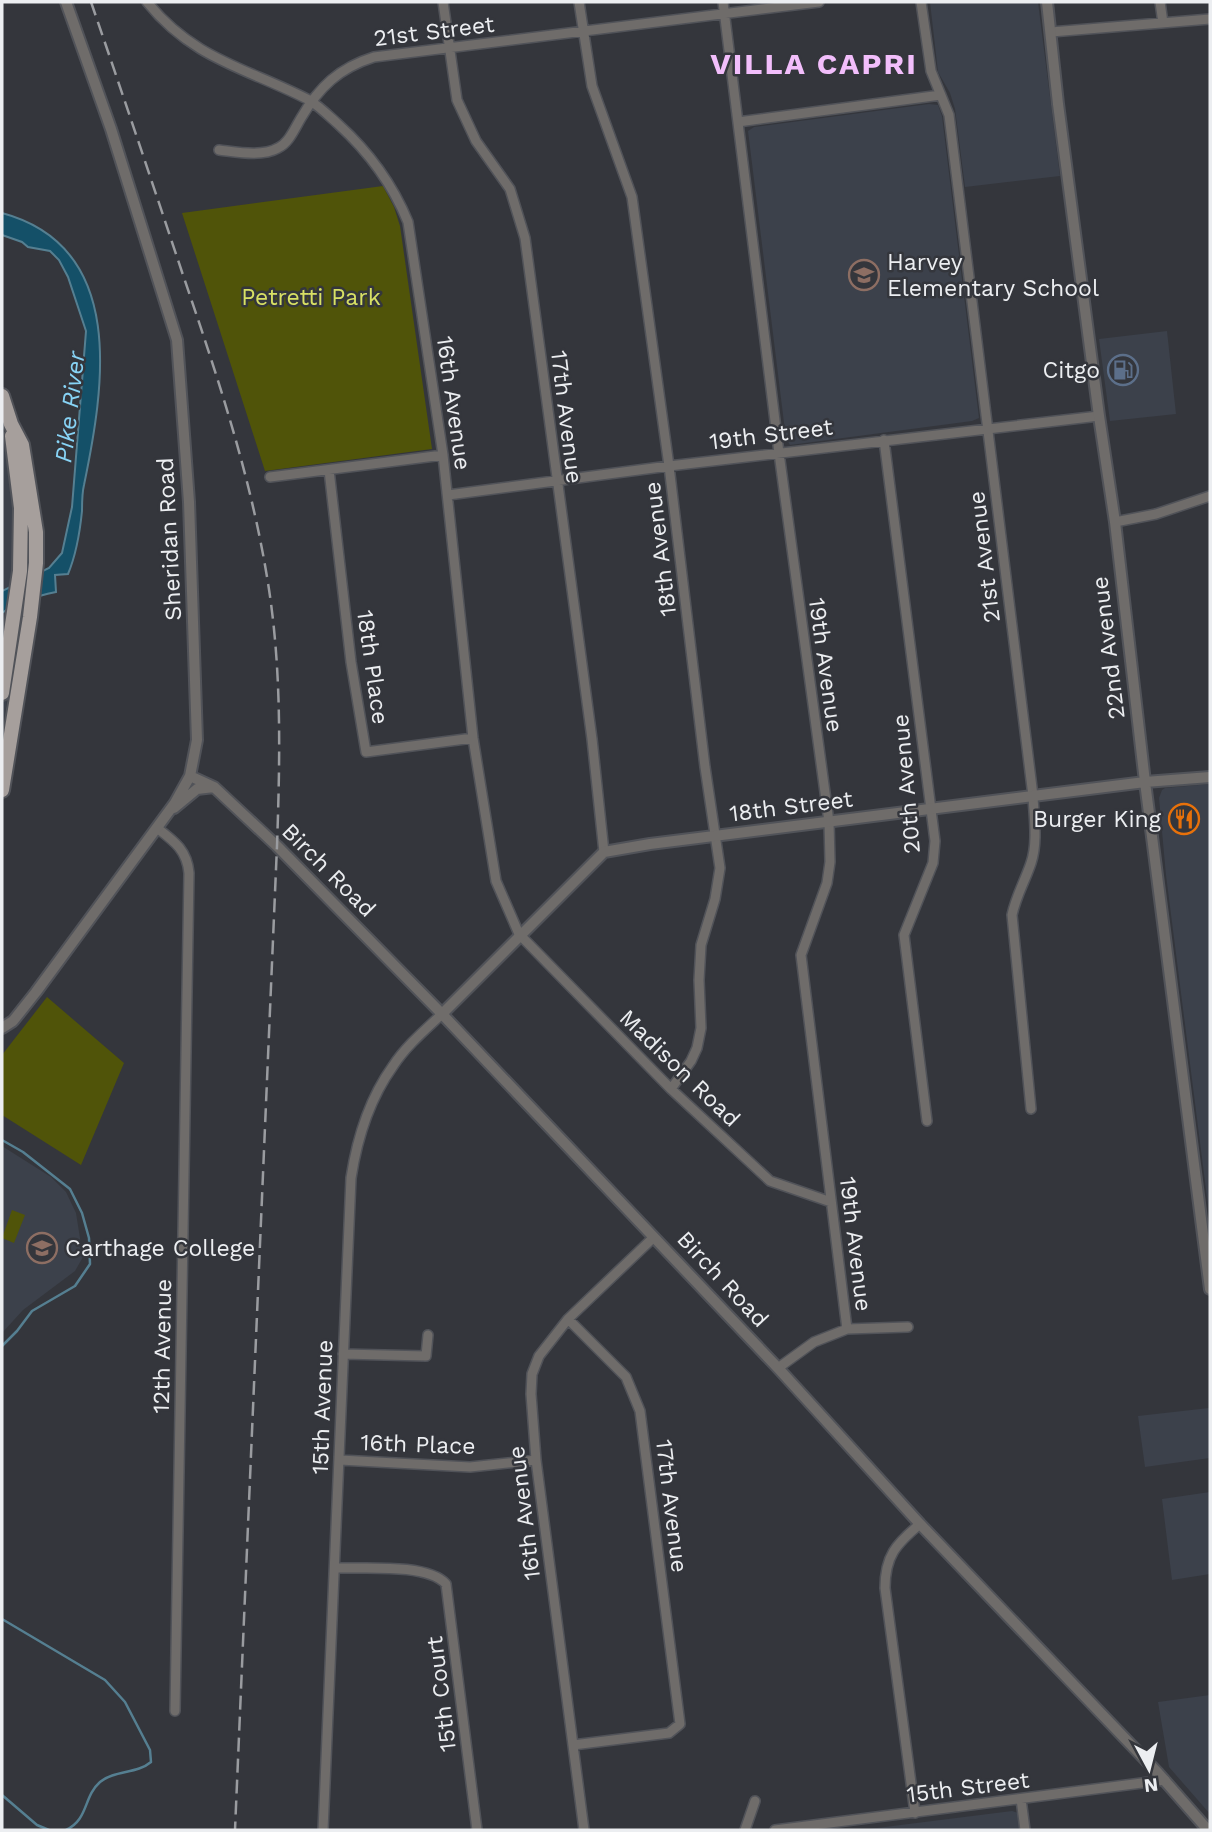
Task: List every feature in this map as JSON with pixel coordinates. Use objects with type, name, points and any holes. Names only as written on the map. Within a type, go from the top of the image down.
[{"type":"main road","points":[[2,396],[11,424],[22,445],[36,532],[36,563],[30,617],[2,790]]},
{"type":"main road","points":[[2,693],[20,572],[21,508],[11,424]]},
{"type":"street","name":"Sheridan Road","points":[[2,1028],[13,1021],[36,992],[169,811],[190,776],[197,740],[189,502],[177,340],[111,129],[66,2]]},
{"type":"street","name":"16th Avenue","points":[[147,2],[162,20],[188,42],[242,72],[311,101],[370,155],[389,183],[408,222],[443,455],[473,738],[496,881],[519,934]]},
{"type":"street","name":"17th Avenue","points":[[443,2],[457,100],[477,141],[510,189],[525,239],[592,739],[604,852]]},
{"type":"street","name":"18th Avenue","points":[[579,2],[592,86],[632,197],[720,868],[715,899],[701,945],[701,1028],[691,1061],[671,1089]]},
{"type":"street","name":"19th Avenue","points":[[723,2],[779,453],[829,822],[830,862],[827,883],[801,955],[847,1329]]},
{"type":"street","name":"21st Street","points":[[219,150],[249,153],[277,149],[290,135],[311,101],[341,70],[374,57],[819,2]]},
{"type":"street","name":"21st Avenue","points":[[921,2],[928,58],[949,116],[1033,796],[1035,843],[1031,863],[1012,915],[1031,1109]]},
{"type":"street","name":"22nd Avenue","points":[[1047,2],[1058,104],[1115,522],[1145,782],[1210,1289]]},
{"type":"street","points":[[1160,2],[1163,23]]},
{"type":"street","points":[[1051,32],[1210,19]]},
{"type":"street","points":[[738,122],[941,95]]},
{"type":"street","name":"19th Street","points":[[448,495],[669,466],[1099,416]]},
{"type":"street","name":"20th Avenue","points":[[884,440],[933,809],[933,863],[904,935],[927,1121]]},
{"type":"street","points":[[270,477],[443,455]]},
{"type":"street","name":"18th Place","points":[[329,470],[352,662],[366,752],[473,738]]},
{"type":"street","points":[[1115,522],[1156,514],[1210,495]]},
{"type":"street","name":"Birch Road","points":[[190,776],[214,787],[277,846],[442,1014],[778,1368],[920,1524],[1165,1780],[1208,1830]]},
{"type":"street","name":"18th Street","points":[[604,852],[1033,796],[1210,776]]},
{"type":"street","points":[[169,811],[197,789],[214,787]]},
{"type":"street","name":"12th Avenue","points":[[157,828],[182,849],[187,859],[188,873],[175,1711]]},
{"type":"street","points":[[442,1014],[519,934],[604,852]]},
{"type":"street","name":"Madison Road","points":[[519,934],[671,1089],[769,1181],[831,1202]]},
{"type":"street","name":"15th Avenue","points":[[323,1830],[350,1185],[366,1119],[392,1067],[415,1039],[442,1014]]},
{"type":"street","name":"16th Avenue","points":[[584,1830],[536,1460],[532,1374],[539,1356],[568,1319],[654,1237]]},
{"type":"street","name":"17th Avenue","points":[[568,1319],[626,1377],[640,1411],[680,1724],[669,1733],[573,1745]]},
{"type":"street","points":[[778,1368],[814,1342],[847,1329],[908,1327]]},
{"type":"street","points":[[344,1354],[426,1356],[428,1335]]},
{"type":"street","name":"16th Place","points":[[340,1460],[470,1467],[536,1460]]},
{"type":"street","points":[[915,1813],[885,1572],[893,1550],[920,1524]]},
{"type":"street","name":"15th Court","points":[[335,1568],[419,1571],[441,1578],[446,1584],[477,1830]]},
{"type":"street","name":"15th Street","points":[[775,1830],[833,1827],[915,1813],[1165,1780]]},
{"type":"street","points":[[1021,1799],[1025,1830]]},
{"type":"street","points":[[745,1830],[755,1801]]},
{"type":"shaded area","points":[[930,2],[1038,2],[1060,176],[965,187],[955,109],[950,93],[938,72]]},
{"type":"shaded area","name":"Harvey Elementary School","points":[[938,105],[942,116],[979,418],[790,445],[786,439],[748,131],[754,127]]},
{"type":"shaded area","points":[[1167,331],[1176,414],[1110,421],[1099,339]]},
{"type":"shaded area","points":[[2,425],[27,514],[29,546],[2,735]]},
{"type":"shaded area","points":[[1210,784],[1210,1221],[1166,875],[1159,798],[1165,788]]},
{"type":"shaded area","name":"Carthage College","points":[[2,1146],[51,1177],[66,1192],[76,1213],[83,1257],[75,1271],[23,1310],[2,1333]]},
{"type":"shaded area","points":[[1209,1408],[1210,1458],[1145,1467],[1138,1416]]},
{"type":"shaded area","points":[[1210,1492],[1210,1574],[1172,1580],[1162,1499]]},
{"type":"shaded area","points":[[1210,1695],[1210,1814],[1169,1767],[1158,1702]]},
{"type":"shaded area","points":[[1012,1811],[1018,1813],[1021,1830],[861,1830]]},
{"type":"green space","name":"Petretti Park","points":[[383,186],[400,226],[432,449],[265,471],[182,213]]},
{"type":"green space","points":[[47,997],[124,1063],[81,1165],[2,1115],[2,1055]]},
{"type":"green space","points":[[12,1210],[25,1215],[14,1243],[2,1238]]},
{"type":"water","points":[[2,213],[43,230],[71,256],[89,288],[98,325],[100,365],[80,527],[68,574],[55,575],[56,592],[15,605],[2,613],[2,591],[49,568],[62,553],[72,507],[86,331],[68,277],[59,260],[50,251],[28,247],[2,235]]},
{"type":"waterway","name":"Pike River","points":[[2,1140],[23,1152],[70,1189],[82,1213],[89,1238],[90,1264],[75,1286],[32,1311],[2,1346]]},
{"type":"waterway","name":"Pike River","points":[[2,1619],[105,1680],[125,1702],[150,1750],[151,1762],[145,1766],[100,1782],[79,1820],[66,1830]]},
{"type":"waterway","name":"Pike River","points":[[2,1795],[37,1825],[49,1830]]},
{"type":"railway","points":[[91,2],[232,426],[261,543],[276,648],[279,747],[277,846],[235,1830]]},
{"type":"place","name":"Harvey Elementary School","points":[[864,275]]},
{"type":"place","name":"Citgo","points":[[1123,370]]},
{"type":"place","name":"Burger King","points":[[1184,819]]},
{"type":"place","name":"Carthage College","points":[[42,1248]]},
{"type":"district","name":"VILLA CAPRI","points":[[814,64]]}]
